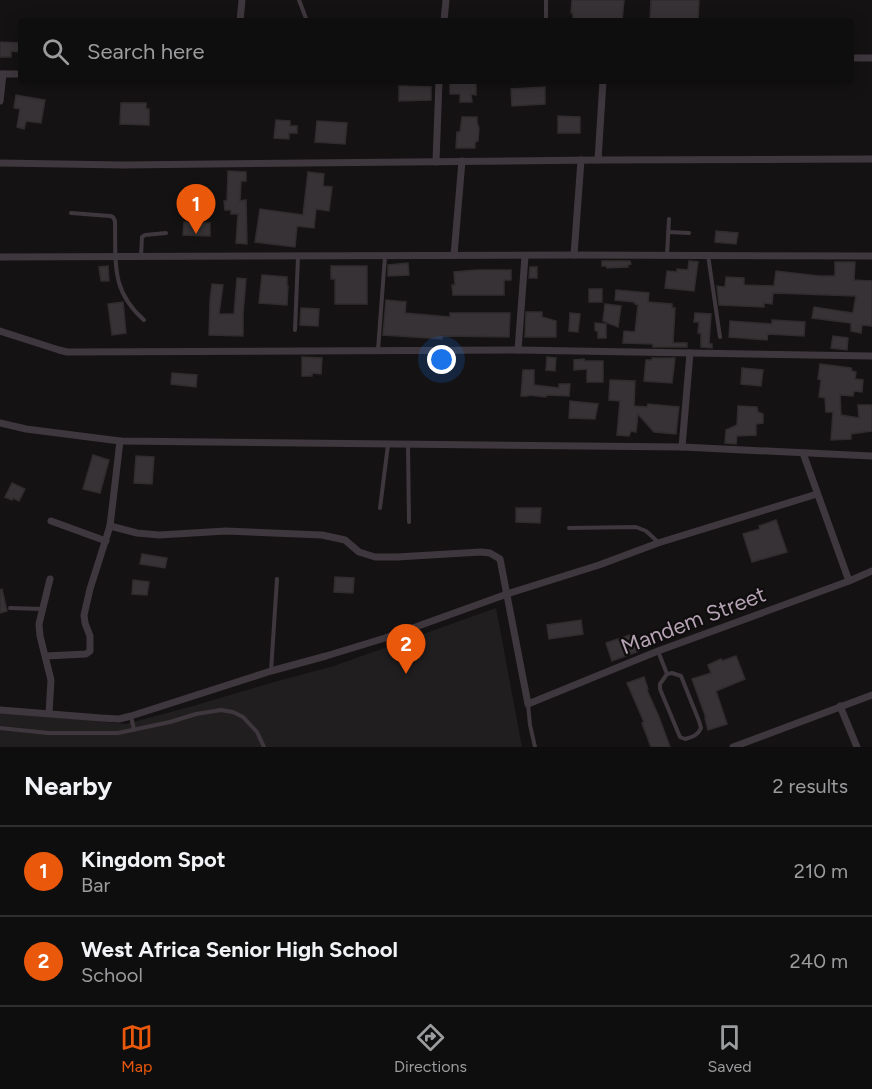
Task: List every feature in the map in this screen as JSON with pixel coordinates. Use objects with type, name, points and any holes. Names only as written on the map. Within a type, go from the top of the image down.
[{"type":"street","points":[[240,18],[242,0]]},
{"type":"street","points":[[444,18],[446,0]]},
{"type":"street","points":[[854,58],[872,58]]},
{"type":"street","points":[[0,101],[2,74],[18,74]]},
{"type":"street","points":[[436,162],[439,84]]},
{"type":"street","points":[[598,159],[603,84]]},
{"type":"street","points":[[0,163],[123,165],[598,159],[872,159]]},
{"type":"street","points":[[574,255],[581,160]]},
{"type":"street","points":[[454,255],[462,161]]},
{"type":"street","points":[[518,350],[525,256]]},
{"type":"street","points":[[0,257],[872,256]]},
{"type":"street","points":[[0,331],[68,352],[518,350],[872,356]]},
{"type":"street","points":[[682,447],[690,353]]},
{"type":"street","points":[[0,423],[26,429],[120,441],[682,447],[872,456]]},
{"type":"street","points":[[46,656],[86,654],[90,651],[90,636],[84,615],[110,526],[120,441]]},
{"type":"street","points":[[803,453],[849,581]]},
{"type":"street","points":[[0,710],[119,719],[131,716],[271,671],[385,638],[658,543],[817,494]]},
{"type":"street","points":[[51,521],[106,540]]},
{"type":"street","points":[[110,526],[137,533],[159,535],[226,531],[322,535],[345,540],[359,552],[375,557],[490,553],[500,559],[528,704]]},
{"type":"street","name":"Mandem Street","points":[[528,704],[658,651],[872,571]]},
{"type":"street","points":[[49,713],[51,680],[39,624],[50,579]]},
{"type":"street","points":[[733,747],[872,695]]},
{"type":"street","points":[[840,706],[857,747]]},
{"type":"lane","points":[[299,0],[306,18]]},
{"type":"lane","points":[[546,0],[546,18]]},
{"type":"lane","points":[[71,213],[113,218],[115,221],[117,281],[124,297],[144,320]]},
{"type":"lane","points":[[668,255],[669,219]]},
{"type":"lane","points":[[668,232],[689,233]]},
{"type":"lane","points":[[141,257],[142,237],[166,233]]},
{"type":"lane","points":[[378,351],[385,255]]},
{"type":"lane","points":[[708,255],[720,337]]},
{"type":"lane","points":[[295,330],[298,256]]},
{"type":"lane","points":[[380,508],[388,444]]},
{"type":"lane","points":[[408,444],[409,522]]},
{"type":"lane","points":[[569,528],[636,527],[646,531],[658,543]]},
{"type":"lane","points":[[271,671],[277,579]]},
{"type":"lane","points":[[10,609],[42,609]]},
{"type":"lane","points":[[658,651],[668,674]]},
{"type":"lane","points":[[668,674],[681,676],[699,721],[701,728],[698,734],[690,738],[680,737],[660,689],[660,684],[668,674]]},
{"type":"lane","points":[[528,704],[530,725],[536,747]]},
{"type":"lane","points":[[0,728],[48,733],[117,733],[221,710],[243,717],[257,732],[264,747]]},
{"type":"lane","points":[[131,716],[134,730]]},
{"type":"shaded area","points":[[496,608],[522,747],[0,747],[0,712],[126,724],[334,666]]},
{"type":"building","points":[[572,0],[624,0],[622,18],[573,18],[573,13],[571,13]]},
{"type":"building","points":[[651,0],[699,0],[698,18],[650,18]]},
{"type":"building","points":[[0,42],[18,43],[18,52],[11,51],[11,57],[0,57]]},
{"type":"building","points":[[450,84],[476,84],[476,95],[471,94],[472,102],[460,102],[460,94],[450,94]]},
{"type":"building","points":[[399,86],[431,87],[431,100],[399,101]]},
{"type":"building","points":[[545,87],[545,104],[512,106],[511,89]]},
{"type":"building","points":[[16,95],[45,100],[41,123],[26,121],[24,129],[17,127],[20,109],[14,108]]},
{"type":"building","points":[[121,103],[146,103],[146,109],[149,109],[149,125],[120,124]]},
{"type":"building","points":[[558,116],[580,117],[580,133],[558,133]]},
{"type":"building","points":[[462,117],[477,117],[479,128],[475,148],[456,148],[457,132],[460,132]]},
{"type":"building","points":[[276,120],[290,121],[290,126],[297,126],[297,133],[289,133],[289,139],[274,138]]},
{"type":"building","points":[[317,121],[347,123],[345,144],[315,142]]},
{"type":"building","points":[[228,171],[246,172],[246,181],[241,181],[240,201],[246,200],[247,244],[236,243],[238,214],[231,214],[231,210],[225,210]]},
{"type":"building","points":[[308,172],[324,174],[323,186],[332,187],[329,211],[316,209],[314,228],[297,226],[295,247],[255,242],[260,209],[303,215]]},
{"type":"building","points":[[184,222],[210,223],[210,236],[183,235]]},
{"type":"building","points":[[716,231],[738,233],[736,244],[715,242]]},
{"type":"building","points":[[602,261],[630,261],[631,264],[628,267],[607,268],[602,266]]},
{"type":"building","points":[[689,261],[698,262],[694,291],[665,288],[667,271],[688,270]]},
{"type":"building","points":[[835,262],[855,262],[854,280],[872,281],[872,326],[862,325],[861,333],[851,331],[851,323],[812,318],[814,307],[853,313],[856,296],[773,293],[772,304],[764,303],[764,307],[719,305],[717,286],[725,287],[726,277],[744,278],[744,285],[774,286],[776,271],[835,276]]},
{"type":"building","points":[[408,263],[409,275],[388,276],[388,265]]},
{"type":"building","points":[[108,266],[109,281],[101,281],[99,267]]},
{"type":"building","points":[[331,266],[367,266],[367,304],[335,304],[335,279],[331,279]]},
{"type":"building","points":[[530,267],[537,267],[537,278],[529,278]]},
{"type":"building","points":[[511,270],[511,280],[504,280],[504,295],[453,295],[454,272]]},
{"type":"building","points":[[262,275],[287,277],[287,305],[259,303]]},
{"type":"building","points":[[237,278],[246,279],[243,336],[209,335],[212,284],[223,285],[219,314],[234,314]]},
{"type":"building","points":[[589,289],[602,289],[602,302],[589,302]]},
{"type":"building","points":[[616,290],[649,293],[648,302],[672,304],[672,308],[675,308],[673,343],[687,343],[687,347],[653,347],[653,344],[623,343],[624,331],[635,332],[638,305],[634,302],[615,300]]},
{"type":"building","points":[[386,300],[406,302],[405,313],[450,317],[450,313],[510,313],[509,337],[442,336],[442,339],[383,335]]},
{"type":"building","points":[[123,302],[126,333],[112,335],[108,304]]},
{"type":"building","points":[[605,304],[621,306],[618,327],[603,321]]},
{"type":"building","points":[[301,308],[319,309],[318,326],[300,325]]},
{"type":"building","points":[[526,312],[542,312],[542,317],[556,321],[556,337],[525,337]]},
{"type":"building","points":[[570,313],[580,314],[578,332],[569,331]]},
{"type":"building","points":[[695,313],[711,314],[709,344],[712,344],[712,348],[701,347],[701,333],[698,333],[699,322],[694,322]]},
{"type":"building","points":[[772,320],[805,322],[804,336],[768,334],[767,340],[729,337],[730,321],[772,324]]},
{"type":"building","points":[[595,323],[606,324],[606,338],[598,338]]},
{"type":"building","points":[[833,336],[848,338],[847,350],[831,348]]},
{"type":"building","points":[[302,357],[322,358],[321,374],[312,373],[312,376],[302,376]]},
{"type":"building","points":[[547,357],[556,358],[555,371],[546,370]]},
{"type":"building","points":[[652,358],[675,358],[672,383],[644,381],[646,360],[652,360]]},
{"type":"building","points":[[584,359],[585,361],[603,361],[603,382],[587,382],[587,369],[574,370],[574,360]]},
{"type":"building","points":[[820,364],[851,368],[856,372],[855,379],[863,380],[862,392],[854,391],[853,396],[840,395],[841,415],[859,418],[858,405],[872,405],[872,431],[851,434],[851,439],[831,440],[833,412],[826,412],[825,398],[819,397]]},
{"type":"building","points":[[742,368],[763,370],[761,386],[741,384]]},
{"type":"building","points":[[523,370],[534,370],[534,385],[559,388],[559,384],[570,384],[569,396],[521,396]]},
{"type":"building","points":[[172,373],[197,375],[196,387],[171,384]]},
{"type":"building","points":[[610,380],[635,381],[634,406],[647,407],[648,404],[679,407],[676,434],[654,432],[638,414],[636,432],[631,431],[629,436],[617,435],[620,401],[609,400]]},
{"type":"building","points":[[570,401],[598,404],[595,419],[569,418]]},
{"type":"building","points":[[738,406],[757,407],[758,412],[763,414],[763,423],[756,424],[756,435],[737,436],[736,444],[725,443],[726,430],[737,425]]},
{"type":"building","points":[[93,455],[109,460],[100,493],[83,489]]},
{"type":"building","points":[[136,456],[154,457],[152,484],[134,483]]},
{"type":"building","points":[[12,483],[25,489],[19,501],[5,497]]},
{"type":"building","points":[[516,508],[541,508],[540,523],[516,522]]},
{"type":"building","points":[[776,520],[787,552],[752,562],[743,534],[760,529],[759,526]]},
{"type":"building","points":[[142,554],[167,558],[165,568],[140,564]]},
{"type":"building","points":[[335,577],[354,578],[353,593],[334,592]]},
{"type":"building","points":[[133,580],[149,582],[147,595],[132,594]]},
{"type":"building","points":[[2,589],[7,611],[0,613],[0,590]]},
{"type":"building","points":[[581,620],[583,634],[549,639],[547,625]]},
{"type":"building","points":[[633,634],[639,651],[612,661],[606,643]]},
{"type":"building","points":[[736,656],[745,679],[716,691],[727,724],[708,730],[692,679],[711,673],[708,665]]},
{"type":"building","points":[[644,677],[670,747],[651,747],[642,723],[644,722],[627,683]]},
{"type":"place","name":"Kingdom Spot","points":[[196,234]]},
{"type":"place","name":"West Africa Senior High School","points":[[406,674]]}]
